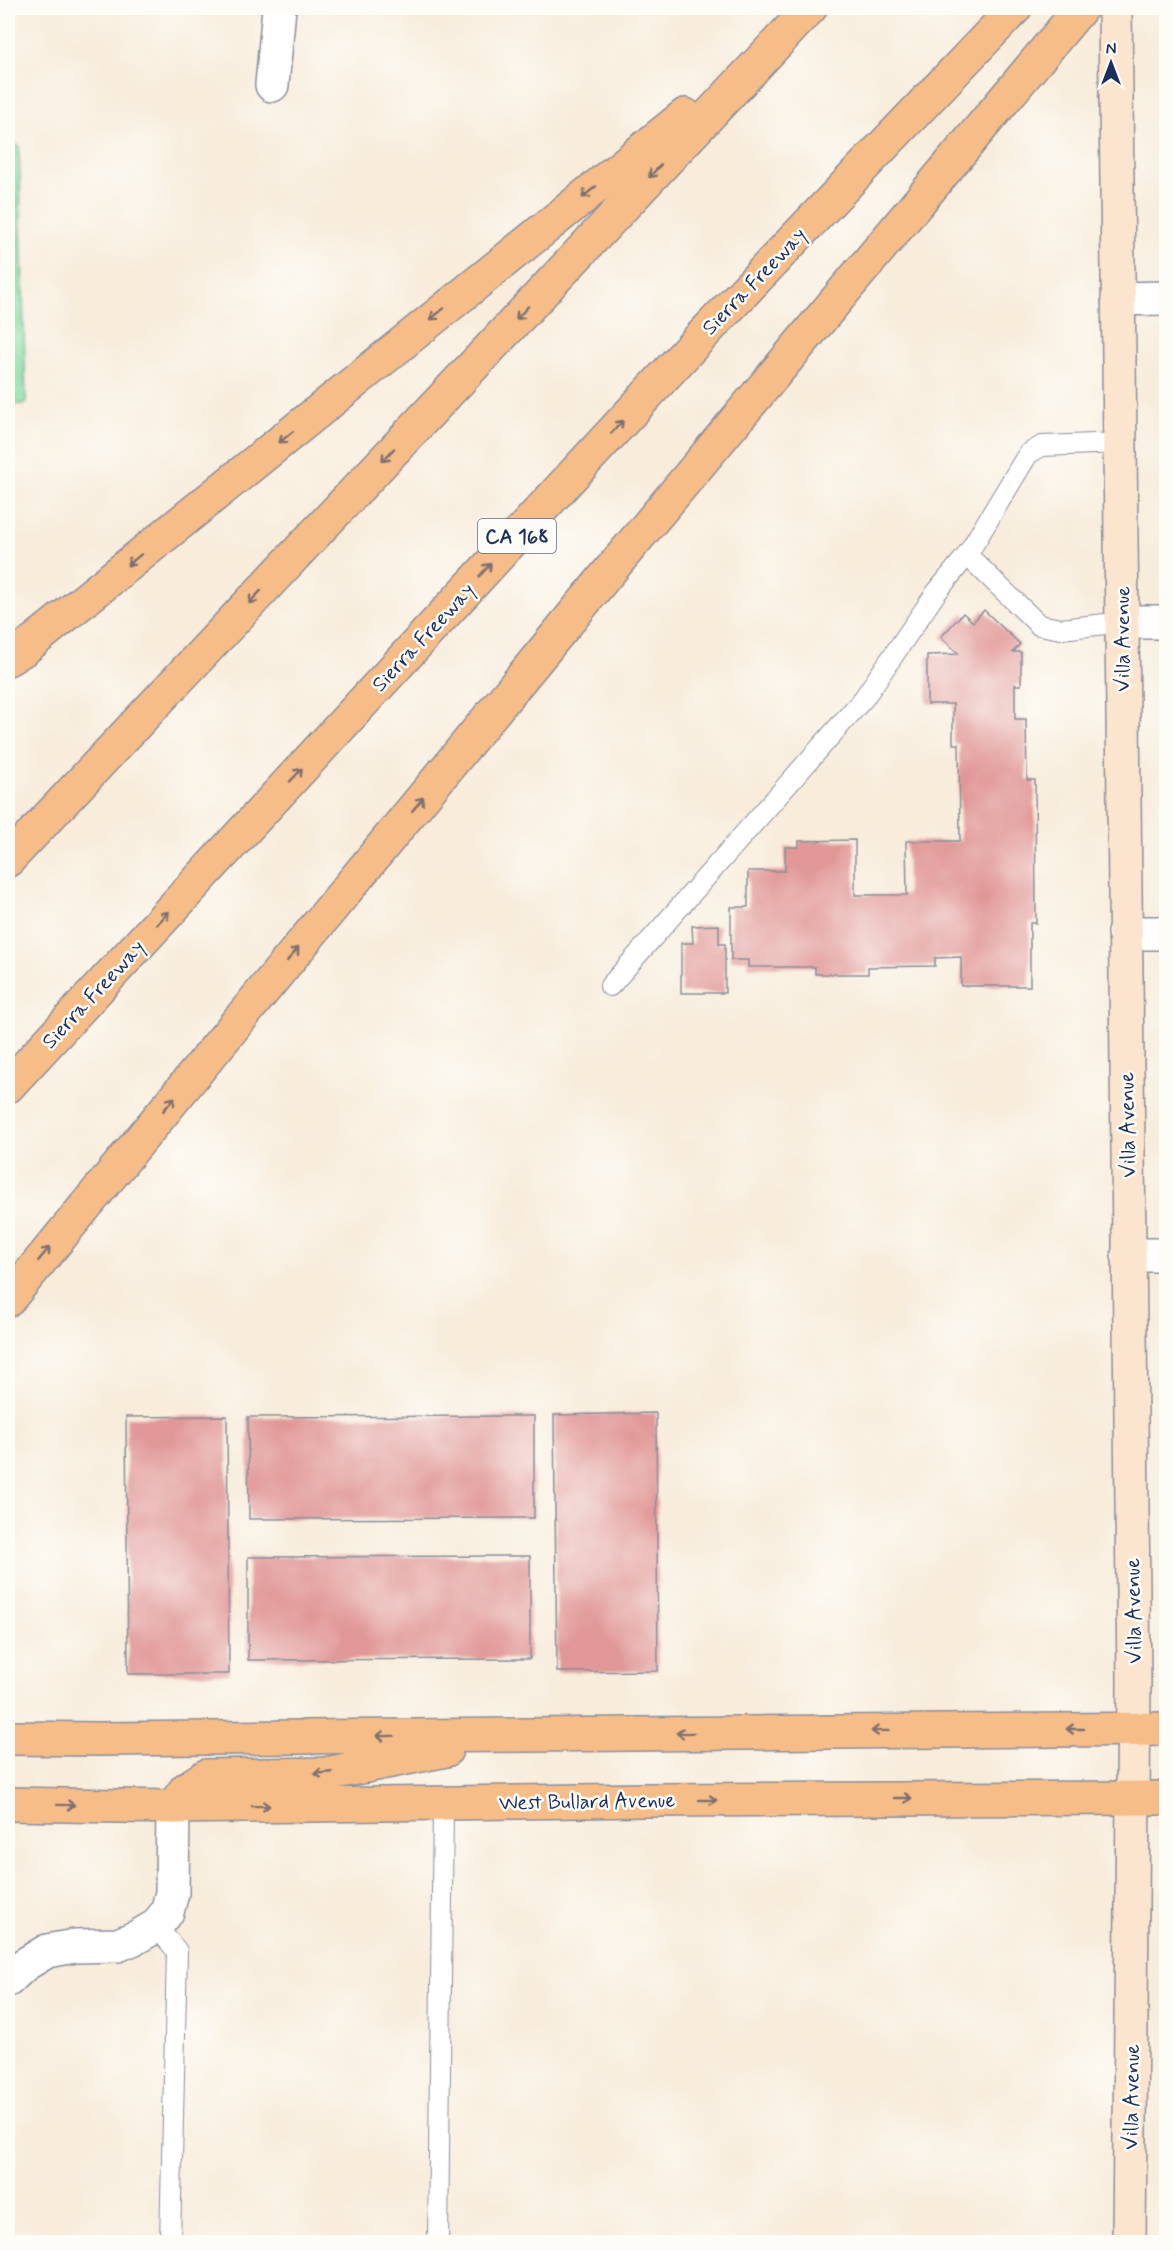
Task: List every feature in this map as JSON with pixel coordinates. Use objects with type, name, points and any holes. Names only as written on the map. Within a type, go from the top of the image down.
[{"type":"main road","points":[[8,860],[810,8]]},
{"type":"main road","name":"Sierra Freeway","points":[[13,1082],[694,344],[1015,8]]},
{"type":"main road","points":[[8,1300],[623,555],[1081,8]]},
{"type":"main road","name":"Villa Avenue","points":[[1115,8],[1134,1729],[1129,2242]]},
{"type":"main road","points":[[8,659],[33,642],[782,36]]},
{"type":"main road","points":[[8,1738],[1167,1729]]},
{"type":"main road","points":[[173,1807],[186,1788],[206,1776],[326,1774],[524,1735]]},
{"type":"main road","name":"West Bullard Avenue","points":[[8,1804],[173,1807],[645,1800],[1167,1798]]},
{"type":"street","points":[[272,85],[279,8]]},
{"type":"street","points":[[1118,299],[1167,298]]},
{"type":"street","points":[[1123,622],[1167,622]]},
{"type":"street","points":[[1124,933],[1167,933]]},
{"type":"street","points":[[1128,1256],[1167,1256]]},
{"type":"street","points":[[8,1980],[24,1965],[48,1951],[75,1946],[118,1945],[156,1926],[167,1912],[172,1893],[173,1807]]},
{"type":"lane","points":[[610,986],[864,698],[936,593],[967,555],[1028,454],[1042,446],[1120,443]]},
{"type":"lane","points":[[967,555],[1039,625],[1061,629],[1123,622]]},
{"type":"lane","points":[[438,2242],[443,1804]]},
{"type":"lane","points":[[156,1926],[177,1951],[170,2242]]},
{"type":"green space","points":[[8,146],[19,146],[26,404],[8,404]]},
{"type":"building","points":[[984,610],[1020,644],[1013,652],[1021,652],[1021,685],[1015,685],[1015,719],[1026,719],[1027,780],[1035,780],[1036,923],[1030,923],[1030,986],[961,986],[961,957],[935,958],[935,966],[868,967],[868,974],[815,974],[815,967],[748,967],[748,960],[731,960],[731,907],[748,907],[748,871],[785,871],[785,847],[799,847],[799,841],[855,840],[855,895],[907,895],[906,841],[960,841],[959,744],[953,744],[953,704],[927,704],[927,655],[959,654],[941,637],[963,613],[973,622]]},
{"type":"building","points":[[719,925],[719,944],[725,944],[725,993],[681,993],[681,943],[693,943],[692,926]]},
{"type":"building","points":[[656,1413],[658,1671],[557,1672],[554,1415]]},
{"type":"building","points":[[227,1416],[229,1674],[128,1674],[126,1417]]},
{"type":"building","points":[[534,1416],[534,1518],[249,1519],[248,1417]]},
{"type":"building","points":[[530,1556],[530,1659],[248,1660],[248,1557]]}]
